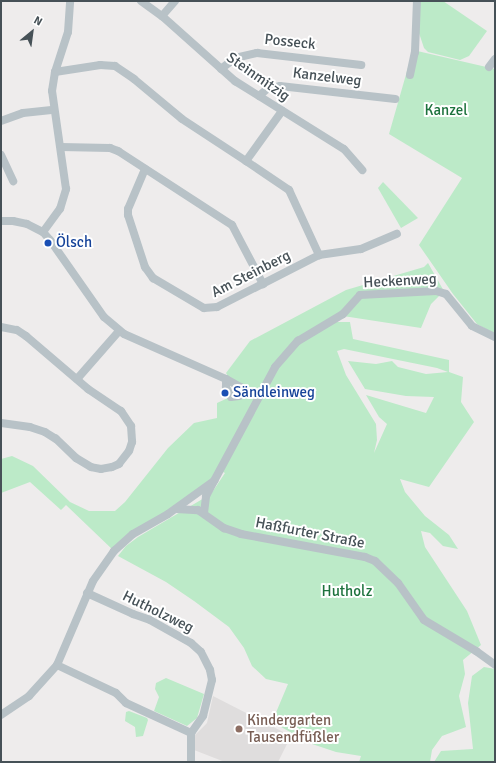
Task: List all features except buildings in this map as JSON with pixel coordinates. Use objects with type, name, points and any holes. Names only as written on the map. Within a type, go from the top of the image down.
[{"type":"street","points":[[43,232],[60,209],[66,196],[66,182],[52,91],[55,72],[68,32],[70,1]]},
{"type":"street","name":"Steinmitzig","points":[[141,1],[162,16],[235,81],[344,149],[362,170]]},
{"type":"street","points":[[162,16],[175,1]]},
{"type":"street","points":[[410,75],[415,52],[418,1]]},
{"type":"street","name":"Posseck","points":[[221,70],[235,58],[257,53],[361,65]]},
{"type":"street","points":[[489,67],[495,59]]},
{"type":"street","points":[[55,72],[100,65],[115,66],[134,79],[182,119],[289,190],[319,255]]},
{"type":"street","name":"Kanzelweg","points":[[259,96],[267,89],[280,86],[395,99]]},
{"type":"street","points":[[1,121],[23,113],[54,110]]},
{"type":"street","points":[[246,161],[282,111]]},
{"type":"street","points":[[61,147],[110,148],[118,151],[232,225],[262,284]]},
{"type":"street","points":[[1,155],[13,181]]},
{"type":"street","name":"Am Steinberg","points":[[145,169],[128,209],[128,215],[145,267],[150,275],[204,308],[210,309],[319,255],[361,249],[397,234]]},
{"type":"street","points":[[1,221],[14,221],[27,224],[43,232],[104,317],[119,331],[226,379],[258,397]]},
{"type":"street","name":"Heckenweg","points":[[176,509],[214,480],[274,367],[291,347],[305,336],[343,314],[360,295],[428,292],[443,293],[472,326],[495,337]]},
{"type":"street","points":[[1,327],[17,330],[26,336],[77,380],[121,411],[129,421],[132,442],[129,451],[119,464],[100,469],[91,467],[76,458],[56,439],[44,432],[30,427],[1,423]]},
{"type":"street","points":[[77,380],[119,331]]},
{"type":"street","points":[[226,379],[226,387],[232,397],[239,396],[241,387]]},
{"type":"street","points":[[204,513],[206,496],[214,480]]},
{"type":"street","points":[[1,715],[29,696],[57,665],[87,593],[99,571],[114,551],[136,532],[176,509]]},
{"type":"street","name":"Haßfurter Straße","points":[[176,509],[194,509],[204,513],[212,521],[224,528],[241,534],[365,557],[375,561],[398,583],[418,614],[428,624],[476,651],[495,665]]},
{"type":"street","name":"Hutholzweg","points":[[87,593],[150,620],[191,643],[201,652],[210,670],[212,680],[203,716],[191,733]]},
{"type":"street","points":[[57,665],[116,693],[126,703],[191,733],[191,762]]},
{"type":"shaded area","name":"Kindergarten Tausendfüßler","points":[[213,696],[291,736],[278,762],[225,762],[194,750],[195,735],[207,723]]},
{"type":"green space","points":[[420,1],[443,1],[487,31],[469,56],[460,60],[428,52],[424,48],[418,30]]},
{"type":"green space","name":"Kanzel","points":[[413,50],[495,69],[495,334],[477,324],[453,294],[419,245],[462,178],[389,134]]},
{"type":"green space","points":[[383,182],[418,218],[401,228],[378,188]]},
{"type":"green space","name":"Hutholz","points":[[428,263],[445,293],[365,294],[336,322],[350,322],[353,339],[449,360],[449,372],[463,377],[461,402],[474,422],[429,487],[400,479],[405,492],[425,516],[449,535],[458,549],[443,546],[430,533],[421,531],[425,547],[467,611],[481,645],[463,660],[465,674],[459,696],[466,727],[442,736],[432,750],[430,762],[359,762],[361,756],[336,752],[312,744],[272,722],[288,684],[266,679],[252,666],[244,648],[229,627],[166,582],[118,556],[126,546],[138,537],[211,494],[225,473],[221,471],[214,481],[114,551],[66,505],[61,510],[30,482],[1,493],[1,459],[12,456],[33,466],[70,502],[89,511],[115,511],[125,502],[168,448],[194,423],[217,418],[217,403],[241,392],[258,397],[297,339],[257,392],[230,379],[226,373],[250,341],[346,290],[424,267]],"holes":[[[344,349],[437,368],[448,372],[426,374],[398,367],[392,361],[376,364],[348,361],[365,389],[406,396],[434,397],[426,413],[366,395],[379,417],[387,424],[374,453],[377,440],[376,424],[346,375],[337,351]]]},
{"type":"green space","points":[[429,294],[440,295],[431,304],[421,328],[343,316],[363,297]]},
{"type":"green space","points":[[484,667],[495,669],[495,762],[434,762],[441,751],[473,749],[468,703],[472,676]]},
{"type":"green space","points":[[166,678],[204,694],[197,718],[187,726],[154,711],[159,697],[155,689],[156,683]]},
{"type":"green space","points":[[129,711],[147,718],[148,720],[143,736],[136,737],[135,727],[125,721],[126,712]]},
{"type":"place","name":"Ölsch","points":[[48,243]]},
{"type":"place","name":"Sändleinweg","points":[[225,393]]},
{"type":"place","name":"Kindergarten Tausendfüßler","points":[[239,729]]}]
